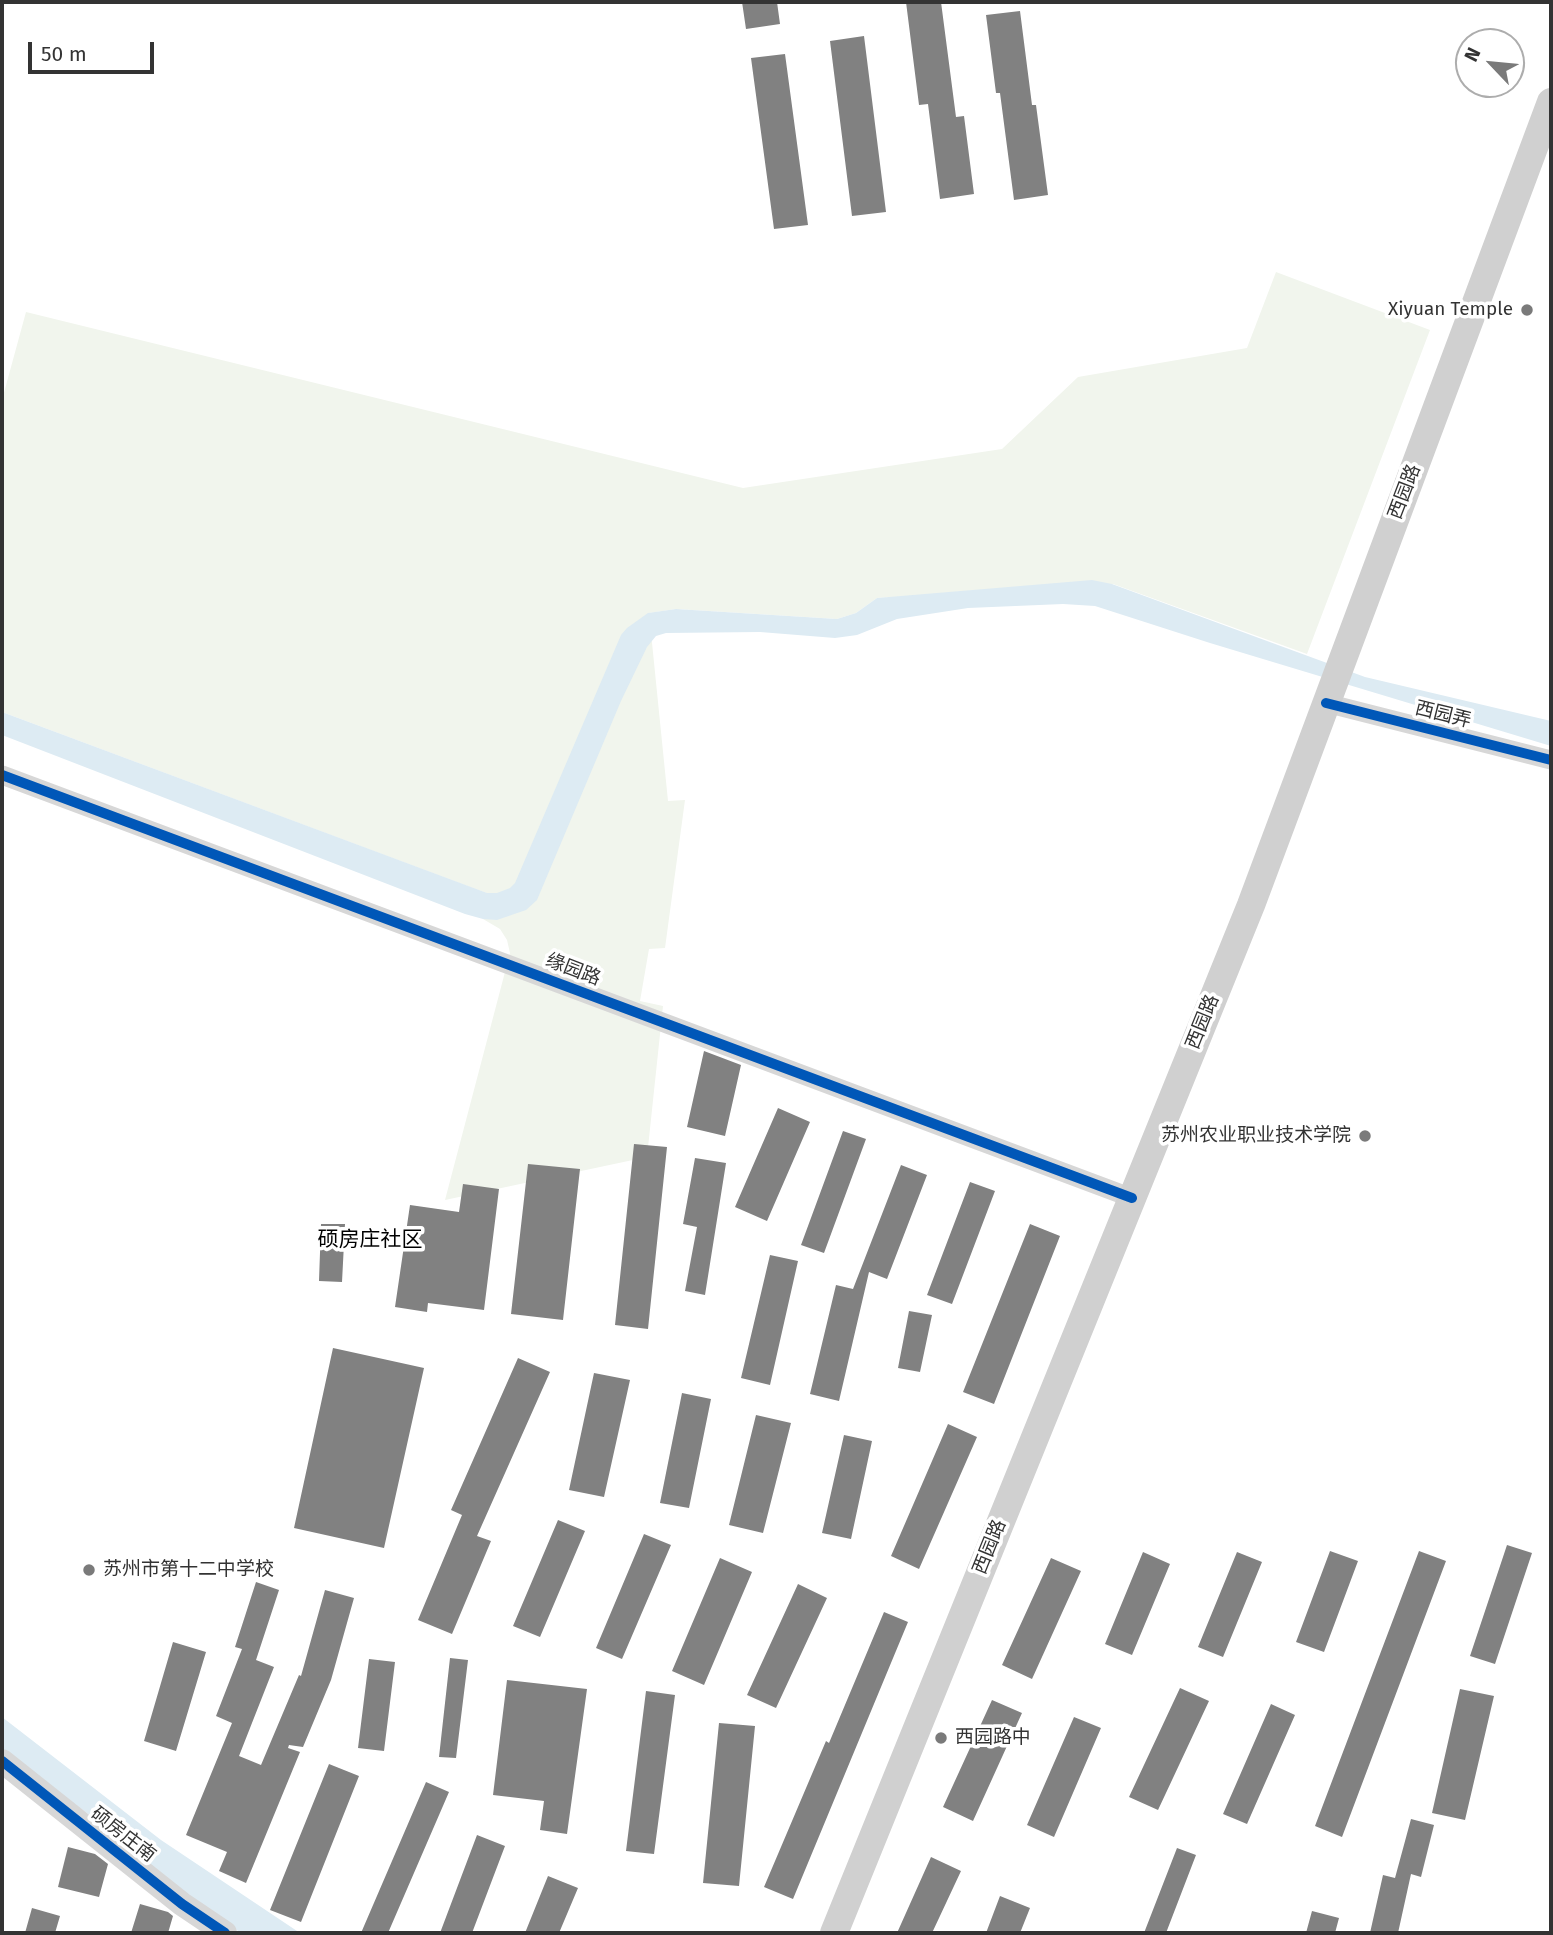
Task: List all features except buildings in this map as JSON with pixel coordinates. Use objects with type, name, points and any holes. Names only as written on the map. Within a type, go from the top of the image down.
[{"type":"main road","name":"西园路","points":[[834,1933],[1251,905],[1551,102]]},
{"type":"street","name":"西园弄","points":[[1334,681],[1551,760]]},
{"type":"street","name":"缘园路","points":[[2,775],[1132,1198]]},
{"type":"street","name":"硕房庄南","points":[[2,1761],[182,1904],[225,1933]]},
{"type":"shaded area","points":[[1276,272],[1430,330],[1307,654],[1113,584],[877,598],[856,613],[837,619],[676,609],[649,613],[668,801],[685,800],[665,948],[649,949],[640,1001],[663,1006],[647,1157],[445,1200],[510,953],[507,940],[500,929],[483,919],[486,893],[2,712],[2,400],[26,312],[743,488],[1002,449],[1078,377],[1247,348]]},
{"type":"shaded area","points":[[1092,580],[1112,584],[1365,677],[1551,721],[1551,746],[1095,606],[1063,604],[968,608],[897,619],[857,635],[835,638],[760,632],[666,633],[656,636],[647,647],[621,701],[537,900],[526,910],[497,920],[465,914],[2,735],[2,712],[487,893],[497,893],[515,883],[621,635],[648,613],[676,609],[837,619],[856,613],[877,598]]},
{"type":"shaded area","points":[[2,1717],[161,1840],[300,1933],[241,1933],[183,1894],[95,1819],[2,1751]]},
{"type":"cycle path","points":[[1326,703],[1551,760]]},
{"type":"cycle path","points":[[2,775],[1132,1198]]},
{"type":"cycle path","points":[[2,1761],[182,1904],[225,1933]]},
{"type":"place","name":"Xiyuan Temple","points":[[1527,310]]},
{"type":"place","name":"苏州农业职业技术学院","points":[[1365,1136]]},
{"type":"place","name":"苏州市第十二中学校","points":[[89,1570]]},
{"type":"place","name":"西园路中","points":[[941,1738]]},
{"type":"district","name":"硕房庄社区","points":[[370,1240]]}]
